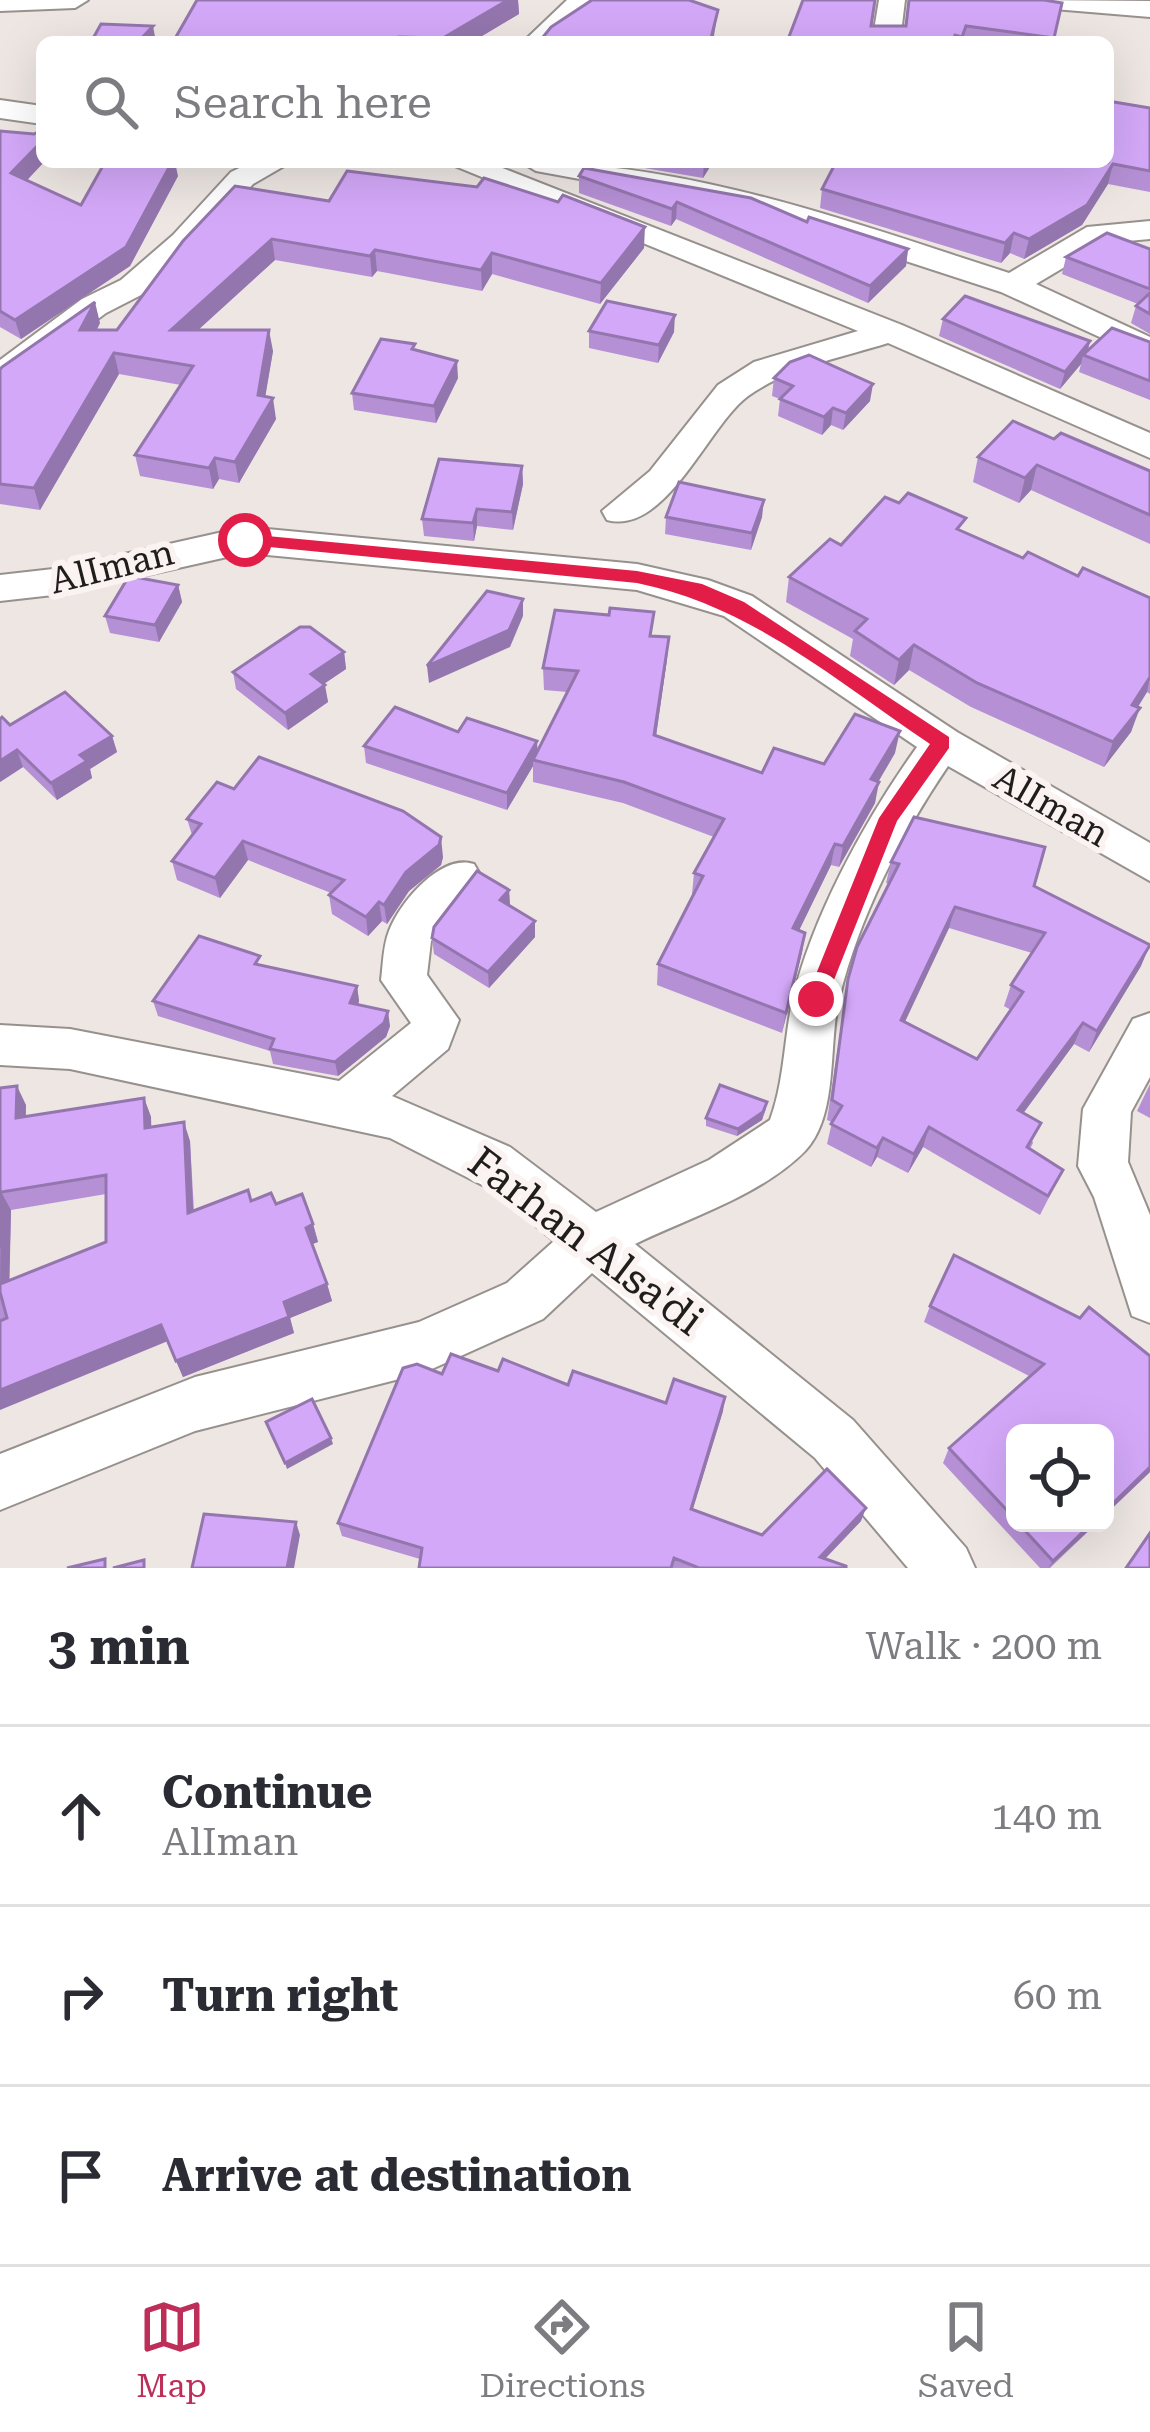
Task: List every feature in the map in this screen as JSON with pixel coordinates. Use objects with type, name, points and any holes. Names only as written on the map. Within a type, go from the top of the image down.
[{"type":"street","points":[[7,2],[75,0]]},
{"type":"street","points":[[544,36],[583,0]]},
{"type":"street","points":[[887,36],[892,0]]},
{"type":"street","points":[[1042,0],[1150,9]]},
{"type":"street","points":[[0,110],[36,114]]},
{"type":"street","points":[[0,376],[94,306],[132,287],[184,242],[242,178],[263,168]]},
{"type":"street","points":[[475,168],[890,332],[1150,447]]},
{"type":"street","points":[[569,168],[755,202],[1012,285],[1150,350]]},
{"type":"street","points":[[1012,285],[1099,234],[1150,230]]},
{"type":"street","points":[[620,512],[663,479],[730,393],[766,369],[890,332]]},
{"type":"street","name":"AlIman","points":[[0,588],[53,584],[178,550],[245,540],[667,581],[738,606],[942,742],[1150,863]]},
{"type":"street","points":[[0,1482],[195,1404],[423,1347],[526,1301],[592,1239],[727,1176],[789,1133],[801,1102],[816,999],[842,928],[889,818],[942,742]]},
{"type":"street","points":[[346,1104],[431,1035],[436,1020],[404,980],[409,934],[459,876]]},
{"type":"street","points":[[1150,1033],[1107,1109],[1103,1166],[1117,1189],[1150,1298]]},
{"type":"street","name":"Farhan Alsa'di","points":[[7,1049],[346,1104],[390,1115],[474,1151],[592,1239],[834,1439],[946,1568]]},
{"type":"building","points":[[197,0],[508,0],[446,36],[176,36]]},
{"type":"building","points":[[592,0],[689,0],[718,10],[712,36],[544,36]]},
{"type":"building","points":[[803,0],[875,0],[871,26],[906,26],[909,0],[1062,3],[1054,36],[966,26],[962,36],[789,36]]},
{"type":"building","points":[[101,24],[153,26],[144,36],[94,36]]},
{"type":"building","points":[[1114,102],[1150,108],[1150,171],[1114,164]]},
{"type":"building","points":[[0,131],[34,134],[36,147],[11,173],[81,205],[102,168],[169,168],[126,247],[15,320],[0,311]]},
{"type":"building","points":[[584,168],[751,198],[807,222],[809,217],[908,249],[870,286],[677,202],[672,209],[579,176]]},
{"type":"building","points":[[833,168],[1110,168],[1087,205],[1029,239],[1014,233],[1005,243],[822,189]]},
{"type":"building","points":[[347,171],[477,187],[484,178],[558,202],[563,195],[645,227],[601,283],[492,253],[481,270],[375,250],[370,256],[272,239],[171,330],[269,330],[258,395],[273,398],[235,462],[215,458],[209,468],[135,455],[193,366],[114,353],[34,488],[0,484],[2,367],[95,302],[80,330],[117,330],[183,241],[235,186],[329,201]]},
{"type":"building","points":[[1107,233],[1150,249],[1150,289],[1066,257]]},
{"type":"building","points":[[1150,293],[1150,314],[1136,306]]},
{"type":"building","points":[[965,296],[1090,341],[1065,372],[943,319]]},
{"type":"building","points":[[607,301],[675,315],[659,345],[589,331]]},
{"type":"building","points":[[1112,328],[1150,342],[1150,381],[1083,355]]},
{"type":"building","points":[[381,339],[415,344],[412,349],[457,361],[434,406],[352,393]]},
{"type":"building","points":[[809,355],[873,384],[846,413],[833,408],[824,417],[780,399],[793,386],[774,378],[790,362]]},
{"type":"building","points":[[1013,421],[1054,439],[1061,433],[1150,471],[1150,515],[1037,465],[1025,478],[978,457]]},
{"type":"building","points":[[439,459],[522,466],[512,512],[477,509],[473,523],[422,519]]},
{"type":"building","points":[[679,482],[764,500],[752,533],[666,517]]},
{"type":"building","points":[[908,493],[966,518],[957,529],[1023,558],[1028,552],[1078,576],[1083,568],[1150,598],[1150,677],[1132,705],[1140,708],[1113,742],[977,683],[914,645],[899,660],[855,631],[867,619],[789,577],[830,539],[841,545],[885,497],[899,503]]},
{"type":"building","points":[[129,576],[178,585],[155,625],[105,616]]},
{"type":"building","points":[[487,591],[523,599],[509,630],[427,666]]},
{"type":"building","points":[[610,608],[654,612],[650,636],[669,637],[654,735],[762,773],[774,748],[824,764],[855,714],[900,731],[871,779],[879,782],[843,846],[835,844],[793,928],[805,933],[786,1013],[658,964],[703,876],[694,873],[724,819],[624,782],[533,760],[578,671],[543,668],[555,610],[609,615]]},
{"type":"building","points":[[300,627],[310,627],[344,652],[311,674],[325,685],[285,713],[233,672]]},
{"type":"building","points":[[65,692],[112,736],[80,755],[87,761],[51,783],[17,750],[0,761],[0,719],[10,725]]},
{"type":"building","points":[[395,707],[458,732],[467,718],[537,741],[507,793],[364,746]]},
{"type":"building","points":[[259,757],[403,811],[441,837],[439,845],[406,872],[384,905],[379,902],[366,917],[329,895],[344,880],[243,841],[215,878],[172,861],[201,824],[187,819],[217,782],[234,789]]},
{"type":"building","points":[[914,817],[1045,847],[1034,886],[1150,945],[1097,1031],[1083,1023],[1018,1110],[1041,1123],[1027,1147],[1063,1170],[1048,1196],[929,1127],[914,1154],[883,1138],[877,1148],[831,1124],[842,1106],[832,1100],[848,979],[857,947],[899,864],[891,862]],"holes":[[[955,907],[1045,933],[1011,985],[1023,992],[977,1059],[901,1020]]]},
{"type":"building","points":[[477,871],[509,890],[500,900],[535,921],[488,972],[432,938],[434,927]]},
{"type":"building","points":[[199,936],[260,956],[255,964],[357,986],[350,1003],[388,1011],[384,1023],[335,1062],[270,1049],[274,1039],[153,1001]]},
{"type":"building","points":[[720,1085],[767,1102],[763,1112],[738,1129],[706,1118]]},
{"type":"building","points":[[17,1086],[16,1118],[144,1098],[145,1128],[184,1122],[188,1213],[248,1190],[251,1201],[271,1193],[276,1204],[302,1194],[313,1224],[306,1228],[327,1284],[284,1302],[289,1317],[176,1361],[161,1325],[0,1390],[0,1321],[7,1318],[0,1284],[106,1242],[106,1175],[1,1192],[0,1248],[0,1088]]},
{"type":"building","points":[[954,1255],[1080,1318],[1089,1307],[1150,1356],[1150,1467],[1114,1502],[1114,1424],[1006,1424],[1006,1509],[949,1448],[1044,1364],[930,1306]]},
{"type":"building","points":[[451,1354],[498,1371],[503,1359],[568,1385],[573,1371],[666,1403],[674,1379],[725,1397],[691,1509],[762,1535],[827,1469],[866,1508],[820,1557],[846,1568],[699,1568],[674,1558],[671,1568],[419,1568],[422,1548],[338,1523],[403,1368],[417,1364],[442,1374]]},
{"type":"building","points":[[312,1399],[331,1438],[285,1463],[266,1422]]},
{"type":"building","points":[[204,1514],[296,1522],[287,1568],[192,1568]]},
{"type":"building","points":[[1026,1532],[1083,1532],[1053,1561]]},
{"type":"building","points":[[1150,1533],[1150,1568],[1126,1568]]},
{"type":"building","points":[[105,1559],[105,1568],[67,1568]]},
{"type":"building","points":[[144,1560],[144,1568],[113,1568]]},
{"type":"route","points":[[245,540],[637,577],[695,589],[738,606],[942,742],[889,818],[816,999]]}]
